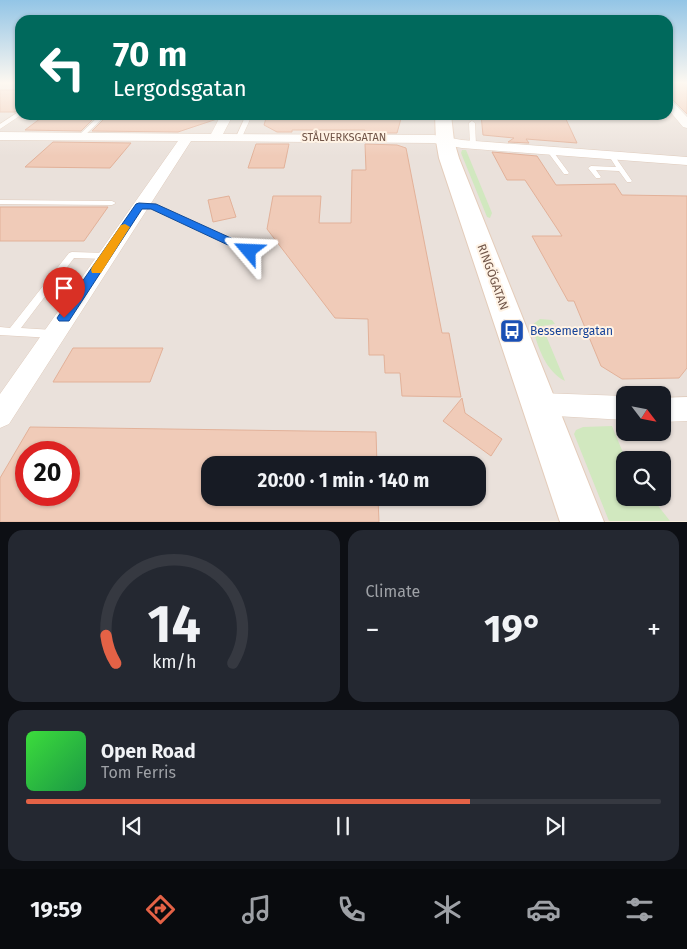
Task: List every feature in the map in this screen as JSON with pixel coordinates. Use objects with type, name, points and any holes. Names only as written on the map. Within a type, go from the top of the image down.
[{"type":"street","points":[[673,109],[687,124]]},
{"type":"street","points":[[215,137],[224,120]]},
{"type":"street","name":"STÅLVERKSGATAN","points":[[0,136],[411,138],[454,133],[550,151],[687,162]]},
{"type":"street","name":"RINGÖGATAN","points":[[454,133],[539,404],[582,522]]},
{"type":"street","points":[[0,416],[186,137]]},
{"type":"street","points":[[539,404],[616,408]]},
{"type":"street","points":[[671,410],[687,409]]},
{"type":"lane","points":[[0,127],[15,116]]},
{"type":"lane","points":[[80,137],[98,120]]},
{"type":"lane","points":[[239,137],[247,120]]},
{"type":"lane","points":[[454,133],[472,123]]},
{"type":"lane","points":[[550,151],[566,174]]},
{"type":"lane","points":[[612,156],[629,181]]},
{"type":"lane","points":[[598,177],[592,168],[621,169]]},
{"type":"lane","points":[[0,202],[112,203]]},
{"type":"lane","points":[[139,206],[153,206],[249,251]]},
{"type":"lane","points":[[13,332],[72,255],[106,256]]},
{"type":"lane","points":[[0,331],[53,334]]},
{"type":"shaded area","points":[[0,107],[15,107],[15,120],[673,120],[673,107],[687,107],[687,521],[0,521]]},
{"type":"green space","points":[[462,150],[466,150],[492,213],[490,218],[487,217],[461,153]]},
{"type":"green space","points":[[540,319],[552,320],[555,324],[542,326],[565,381],[552,371],[539,349],[532,325]]},
{"type":"green space","points":[[612,426],[616,441],[618,441],[622,451],[616,451],[616,506],[658,506],[670,521],[609,521],[574,434],[576,430],[583,427]]},
{"type":"building","points":[[0,107],[15,107],[15,112],[0,112]]},
{"type":"building","points":[[680,107],[687,107],[687,114]]},
{"type":"building","points":[[38,120],[92,120],[81,131],[25,130]]},
{"type":"building","points":[[103,120],[214,120],[178,132],[92,131]]},
{"type":"building","points":[[266,120],[401,120],[397,133],[365,133],[365,130],[292,130],[292,132],[277,132],[264,125]]},
{"type":"building","points":[[482,120],[566,120],[577,143],[526,139],[529,143],[508,142],[514,138],[483,135]]},
{"type":"building","points":[[53,142],[131,143],[110,168],[25,167]]},
{"type":"building","points":[[256,144],[289,144],[284,168],[248,168]]},
{"type":"building","points":[[365,144],[397,145],[406,148],[442,333],[449,333],[461,397],[402,396],[400,373],[385,373],[384,355],[369,355],[368,319],[335,318],[267,229],[273,196],[321,196],[319,223],[351,223],[352,170],[366,170]]},
{"type":"building","points":[[492,152],[537,156],[556,185],[615,184],[622,195],[687,196],[687,368],[679,378],[622,379],[601,366],[574,301],[568,301],[532,236],[562,236],[525,180],[507,180]]},
{"type":"building","points":[[229,196],[236,217],[213,222],[208,200]]},
{"type":"building","points":[[0,207],[108,207],[84,241],[0,241]]},
{"type":"building","points":[[73,348],[163,348],[150,382],[53,382]]},
{"type":"building","points":[[462,398],[465,413],[502,439],[491,456],[443,421]]},
{"type":"building","points":[[30,427],[376,432],[377,456],[201,456],[201,506],[378,506],[379,522],[0,522],[0,478],[15,452],[15,506],[80,506],[80,441],[22,441]]},
{"type":"slow traffic","points":[[96,270],[125,227]]},
{"type":"place","name":"Bessemergatan","points":[[512,331]]},
{"type":"route","points":[[64,318],[139,206],[153,206],[249,251]]}]
